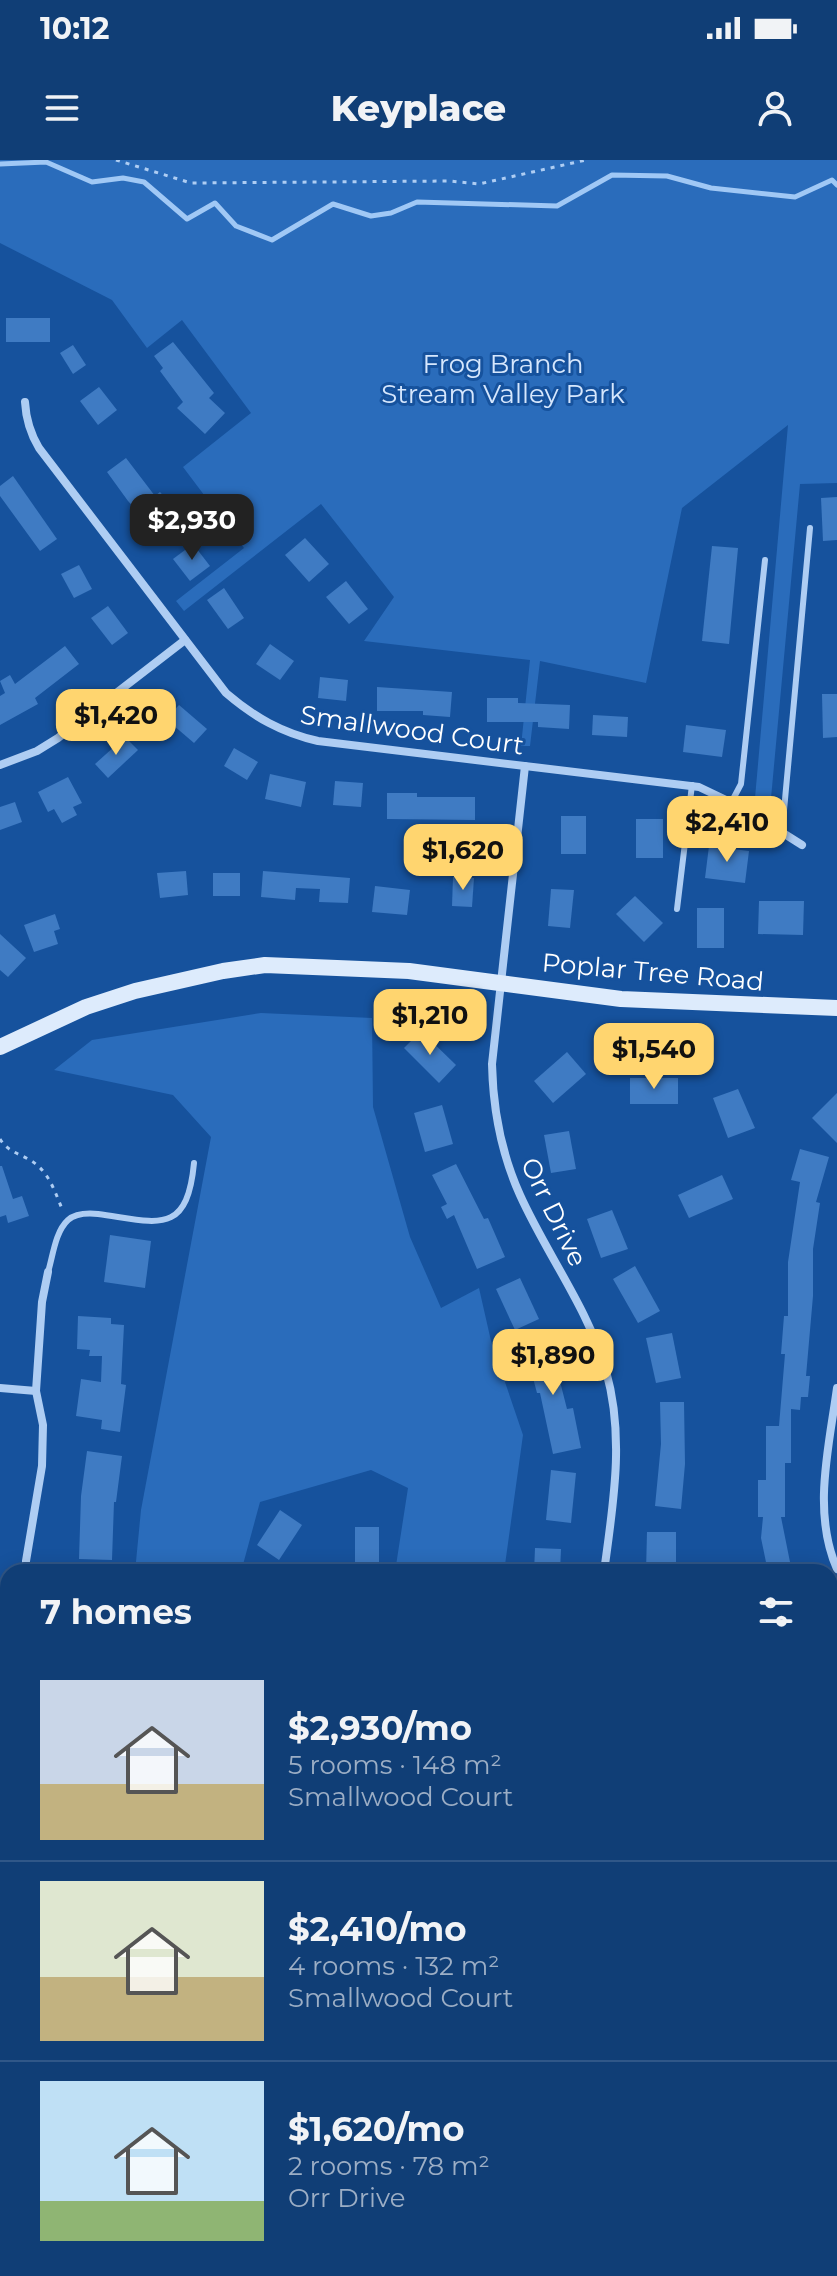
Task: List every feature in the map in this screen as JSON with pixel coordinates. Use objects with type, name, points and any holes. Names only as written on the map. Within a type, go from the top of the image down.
[{"type":"main road","name":"Poplar Tree Road","points":[[0,1047],[44,1024],[123,995],[209,974],[265,965],[363,967],[501,981],[621,999],[837,1008]]},
{"type":"street","name":"Smallwood Court","points":[[25,402],[26,419],[39,448],[226,693],[248,712],[282,731],[318,741],[692,785],[731,803],[802,845]]},
{"type":"street","points":[[0,765],[37,751],[58,738],[185,640]]},
{"type":"street","name":"Orr Drive","points":[[525,766],[492,1064],[495,1110],[500,1140],[520,1197],[595,1339],[612,1397],[617,1444],[616,1474],[605,1564]]},
{"type":"street","points":[[26,1561],[42,1466],[43,1425],[36,1391],[42,1302],[48,1272]]},
{"type":"street","points":[[0,1388],[36,1391]]},
{"type":"street","points":[[835,1564],[827,1543],[823,1500],[837,1388]]},
{"type":"lane","points":[[782,832],[810,528]]},
{"type":"lane","points":[[731,803],[741,784],[765,560]]},
{"type":"lane","points":[[677,909],[692,785]]},
{"type":"lane","points":[[48,1272],[58,1236],[68,1220],[79,1214],[150,1221],[168,1218],[182,1211],[188,1201],[194,1163]]},
{"type":"path","points":[[116,160],[191,183],[450,181],[479,184],[586,160]]},
{"type":"path","points":[[0,1139],[8,1150],[36,1164],[48,1177],[68,1220]]},
{"type":"green space","name":"Frog Branch Stream Valley Park","points":[[0,160],[837,160],[837,483],[800,484],[770,809],[755,798],[788,425],[682,508],[646,683],[540,661],[530,746],[521,746],[530,660],[364,641],[394,597],[321,504],[184,611],[176,601],[244,548],[183,467],[251,413],[182,320],[147,348],[112,300],[0,243]]},
{"type":"green space","points":[[261,1013],[372,1018],[373,1107],[410,1237],[441,1308],[479,1288],[491,1341],[523,1435],[505,1564],[396,1564],[408,1488],[371,1470],[260,1502],[243,1564],[136,1564],[141,1510],[211,1137],[173,1095],[54,1070],[92,1040]]},
{"type":"building","points":[[6,318],[50,318],[50,342],[6,342]]},
{"type":"building","points":[[173,342],[214,393],[209,398],[225,413],[205,434],[177,408],[183,402],[160,371],[163,368],[154,356]]},
{"type":"building","points":[[73,345],[86,365],[73,374],[60,353]]},
{"type":"building","points":[[99,387],[117,410],[98,425],[80,401]]},
{"type":"building","points":[[126,458],[155,496],[160,492],[185,521],[164,540],[128,501],[107,472]]},
{"type":"building","points":[[13,476],[57,539],[40,551],[0,496],[0,486]]},
{"type":"building","points":[[837,497],[837,540],[823,541],[821,498]]},
{"type":"building","points":[[305,538],[329,564],[309,582],[285,555]]},
{"type":"building","points":[[193,544],[210,566],[190,581],[173,559]]},
{"type":"building","points":[[712,546],[738,548],[729,644],[702,641]]},
{"type":"building","points":[[79,565],[92,589],[74,598],[61,574]]},
{"type":"building","points":[[346,581],[368,609],[349,624],[326,597]]},
{"type":"building","points":[[224,588],[244,618],[228,629],[207,600]]},
{"type":"building","points":[[108,606],[128,633],[112,645],[91,618]]},
{"type":"building","points":[[270,644],[294,661],[280,680],[256,664]]},
{"type":"building","points":[[65,646],[79,664],[35,698],[38,704],[0,725],[0,696],[5,693],[0,681],[10,675],[15,684]]},
{"type":"building","points":[[320,677],[348,680],[346,701],[318,698]]},
{"type":"building","points":[[377,687],[452,692],[450,717],[423,715],[423,711],[377,711]]},
{"type":"building","points":[[822,694],[837,694],[837,737],[823,738]]},
{"type":"building","points":[[487,698],[518,698],[518,703],[570,705],[569,729],[538,727],[538,722],[487,722]]},
{"type":"building","points":[[179,705],[207,729],[194,743],[166,719]]},
{"type":"building","points":[[593,715],[628,717],[627,737],[592,735]]},
{"type":"building","points":[[686,725],[726,730],[722,757],[683,752]]},
{"type":"building","points":[[125,737],[138,750],[108,778],[95,764]]},
{"type":"building","points":[[234,748],[258,762],[247,780],[224,766]]},
{"type":"building","points":[[270,774],[306,782],[301,807],[265,799]]},
{"type":"building","points":[[68,777],[82,803],[73,807],[77,815],[62,823],[54,809],[48,812],[38,792]]},
{"type":"building","points":[[335,781],[363,783],[361,807],[333,805]]},
{"type":"building","points":[[387,793],[417,793],[417,797],[475,797],[475,820],[387,819]]},
{"type":"building","points":[[15,802],[22,822],[0,830],[0,807]]},
{"type":"building","points":[[561,816],[586,816],[586,854],[561,854]]},
{"type":"building","points":[[636,819],[663,819],[663,858],[636,858]]},
{"type":"building","points":[[709,846],[749,851],[745,883],[705,878]]},
{"type":"building","points":[[186,871],[188,895],[160,898],[157,873]]},
{"type":"building","points":[[263,871],[350,878],[348,903],[319,902],[320,889],[296,888],[295,900],[261,897]]},
{"type":"building","points":[[213,873],[240,873],[240,896],[213,896]]},
{"type":"building","points":[[453,877],[474,878],[472,907],[452,906]]},
{"type":"building","points":[[375,886],[410,890],[407,915],[372,912]]},
{"type":"building","points":[[551,889],[574,890],[570,928],[548,926]]},
{"type":"building","points":[[635,896],[663,923],[644,942],[616,914]]},
{"type":"building","points":[[759,901],[804,901],[803,935],[758,934]]},
{"type":"building","points":[[697,908],[724,908],[724,948],[697,948]]},
{"type":"building","points":[[55,914],[60,929],[54,931],[58,944],[34,952],[24,925]]},
{"type":"building","points":[[0,934],[26,958],[8,977],[0,970]]},
{"type":"building","points":[[421,1031],[456,1065],[439,1083],[404,1048]]},
{"type":"building","points":[[567,1052],[586,1074],[553,1103],[534,1081]]},
{"type":"building","points":[[630,1078],[678,1078],[678,1104],[630,1104]]},
{"type":"building","points":[[738,1089],[755,1128],[728,1138],[713,1098]]},
{"type":"building","points":[[837,1093],[837,1143],[812,1118]]},
{"type":"building","points":[[442,1105],[453,1144],[425,1152],[414,1113]]},
{"type":"building","points":[[569,1131],[576,1169],[551,1173],[544,1135]]},
{"type":"building","points":[[800,1149],[829,1157],[816,1202],[820,1203],[813,1249],[813,1296],[806,1376],[810,1376],[808,1397],[801,1397],[800,1410],[791,1409],[791,1463],[785,1463],[785,1517],[781,1517],[790,1564],[766,1564],[761,1538],[763,1517],[758,1517],[758,1480],[766,1480],[766,1426],[779,1426],[785,1354],[781,1354],[784,1316],[788,1316],[788,1262],[800,1182],[791,1180]]},
{"type":"building","points":[[456,1164],[484,1219],[488,1218],[505,1257],[477,1269],[454,1215],[447,1219],[441,1207],[447,1204],[432,1175]]},
{"type":"building","points":[[0,1166],[13,1199],[22,1196],[29,1216],[8,1223],[6,1215],[0,1217]]},
{"type":"building","points":[[722,1175],[733,1199],[689,1218],[678,1195]]},
{"type":"building","points":[[612,1210],[628,1249],[601,1258],[587,1219]]},
{"type":"building","points":[[110,1235],[151,1241],[145,1288],[104,1282]]},
{"type":"building","points":[[635,1266],[660,1311],[638,1323],[613,1279]]},
{"type":"building","points":[[520,1278],[539,1319],[515,1330],[496,1289]]},
{"type":"building","points":[[78,1316],[111,1318],[111,1324],[124,1325],[121,1384],[126,1385],[120,1432],[101,1429],[102,1420],[76,1416],[81,1379],[101,1382],[102,1356],[89,1356],[90,1350],[77,1349]]},
{"type":"building","points":[[672,1333],[681,1378],[656,1383],[646,1338]]},
{"type":"building","points":[[549,1338],[567,1409],[573,1408],[581,1448],[553,1454],[540,1393],[537,1393],[524,1344]]},
{"type":"building","points":[[660,1402],[684,1402],[685,1464],[681,1509],[655,1506],[661,1444]]},
{"type":"building","points":[[87,1451],[122,1456],[114,1502],[112,1560],[79,1559],[81,1496]]},
{"type":"building","points":[[551,1470],[576,1473],[571,1523],[546,1520]]},
{"type":"building","points":[[280,1510],[302,1525],[279,1560],[257,1545]]},
{"type":"building","points":[[355,1527],[379,1527],[379,1564],[355,1564]]},
{"type":"building","points":[[647,1532],[676,1532],[676,1564],[646,1564]]},
{"type":"building","points":[[535,1548],[561,1549],[560,1564],[534,1564]]},
{"type":"waterway","points":[[0,164],[46,162],[92,182],[123,178],[144,182],[187,219],[215,203],[236,226],[272,240],[333,204],[371,216],[391,213],[417,202],[557,206],[612,175],[667,176],[711,188],[795,197],[832,180],[837,185]]}]
